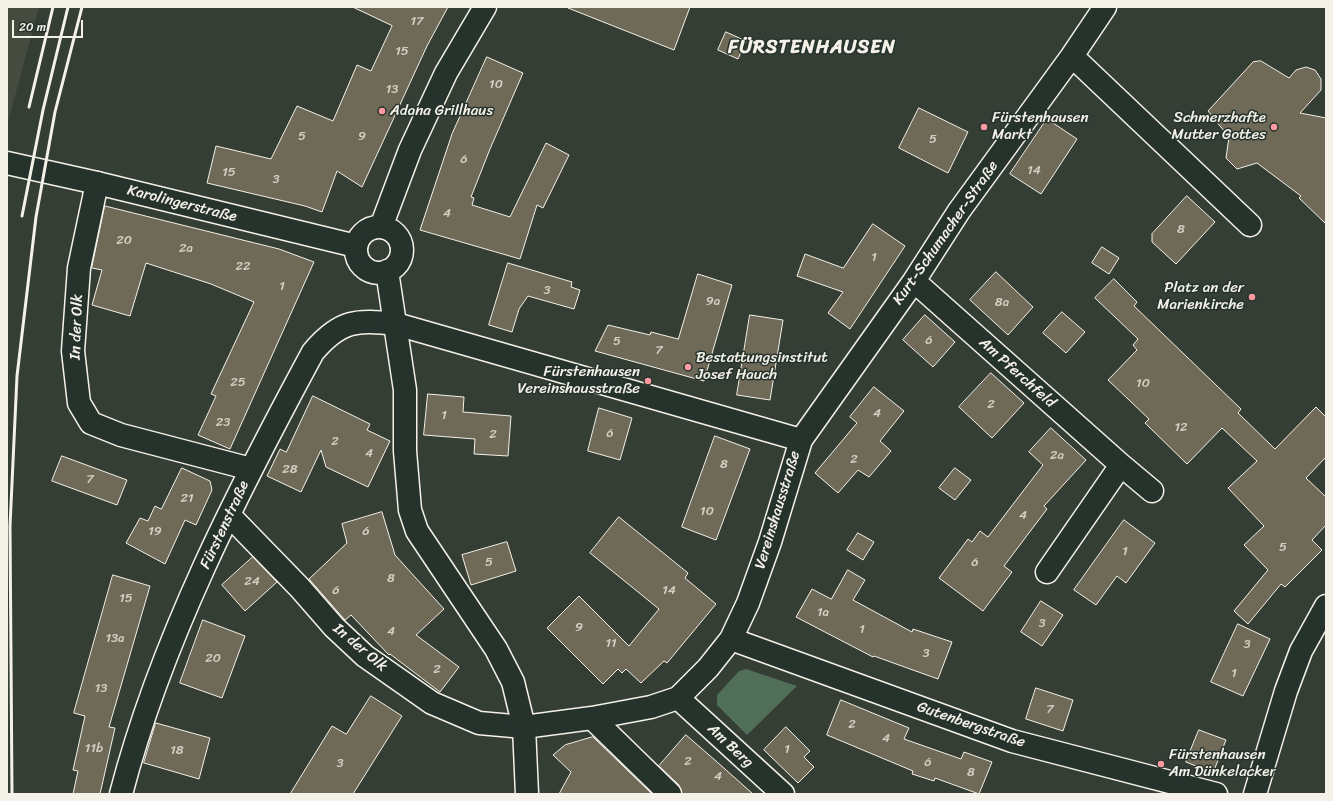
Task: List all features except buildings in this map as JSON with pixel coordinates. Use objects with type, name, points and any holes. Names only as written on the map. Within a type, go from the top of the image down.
[{"type":"street","points":[[381,227],[410,150],[446,73],[485,7]]},
{"type":"street","name":"Kurt-Schumacher-Straße","points":[[800,440],[914,280],[959,211],[1072,56],[1105,7]]},
{"type":"street","points":[[1072,56],[1250,225]]},
{"type":"street","name":"Karolingerstraße","points":[[7,164],[97,183],[356,246]]},
{"type":"street","name":"In der Olk","points":[[97,183],[79,268],[73,351],[79,403],[91,423],[122,435],[251,469]]},
{"type":"street","points":[[374,227],[381,227],[395,233],[401,246],[399,261],[387,271],[374,272],[368,270],[358,260],[356,246],[362,234],[374,227]]},
{"type":"street","points":[[387,271],[405,390],[405,451],[410,510],[417,531],[496,649],[513,682],[524,726],[528,794]]},
{"type":"street","name":"Am Pferchfeld","points":[[914,280],[1152,491]]},
{"type":"street","name":"Fürstenstraße","points":[[121,794],[133,747],[161,669],[251,469],[313,352],[327,335],[347,325],[365,321],[396,324]]},
{"type":"street","name":"Vereinshausstraße","points":[[396,324],[800,440],[770,542],[751,596],[731,639],[708,668],[678,698],[651,707],[592,718],[524,726]]},
{"type":"street","points":[[1047,572],[1121,465]]},
{"type":"street","name":"In der Olk","points":[[229,515],[300,588],[334,627],[365,656],[432,703],[479,723],[524,726]]},
{"type":"street","points":[[1255,794],[1286,691],[1301,651],[1326,606]]},
{"type":"street","name":"Gutenbergstraße","points":[[731,639],[1012,741],[1216,794]]},
{"type":"street","name":"Am Berg","points":[[678,698],[783,794]]},
{"type":"street","points":[[592,718],[670,794]]},
{"type":"shaded area","points":[[7,7],[39,7],[8,122],[7,122]]},
{"type":"green space","points":[[746,669],[797,686],[747,735],[717,705],[717,695],[739,671]]},
{"type":"railway","points":[[29,107],[53,7]]},
{"type":"railway","points":[[22,216],[43,110],[68,7]]},
{"type":"railway","points":[[12,794],[10,526],[17,376],[36,217],[55,112],[82,7]]},
{"type":"place","name":"Adana Grillhaus","points":[[382,111]]},
{"type":"place","name":"Fürstenhausen Markt","points":[[984,127]]},
{"type":"place","name":"Schmerzhafte Mutter Gottes","points":[[1274,127]]},
{"type":"place","name":"Platz an der Marienkirche","points":[[1252,297]]},
{"type":"place","name":"Bestattungsinstitut Josef Hauch","points":[[688,367]]},
{"type":"place","name":"Fürstenhausen Vereinshausstraße","points":[[648,381]]},
{"type":"place","name":"Fürstenhausen Am Dünkelacker","points":[[1161,764]]},
{"type":"district","name":"FÜRSTENHAUSEN","points":[[812,48]]}]
